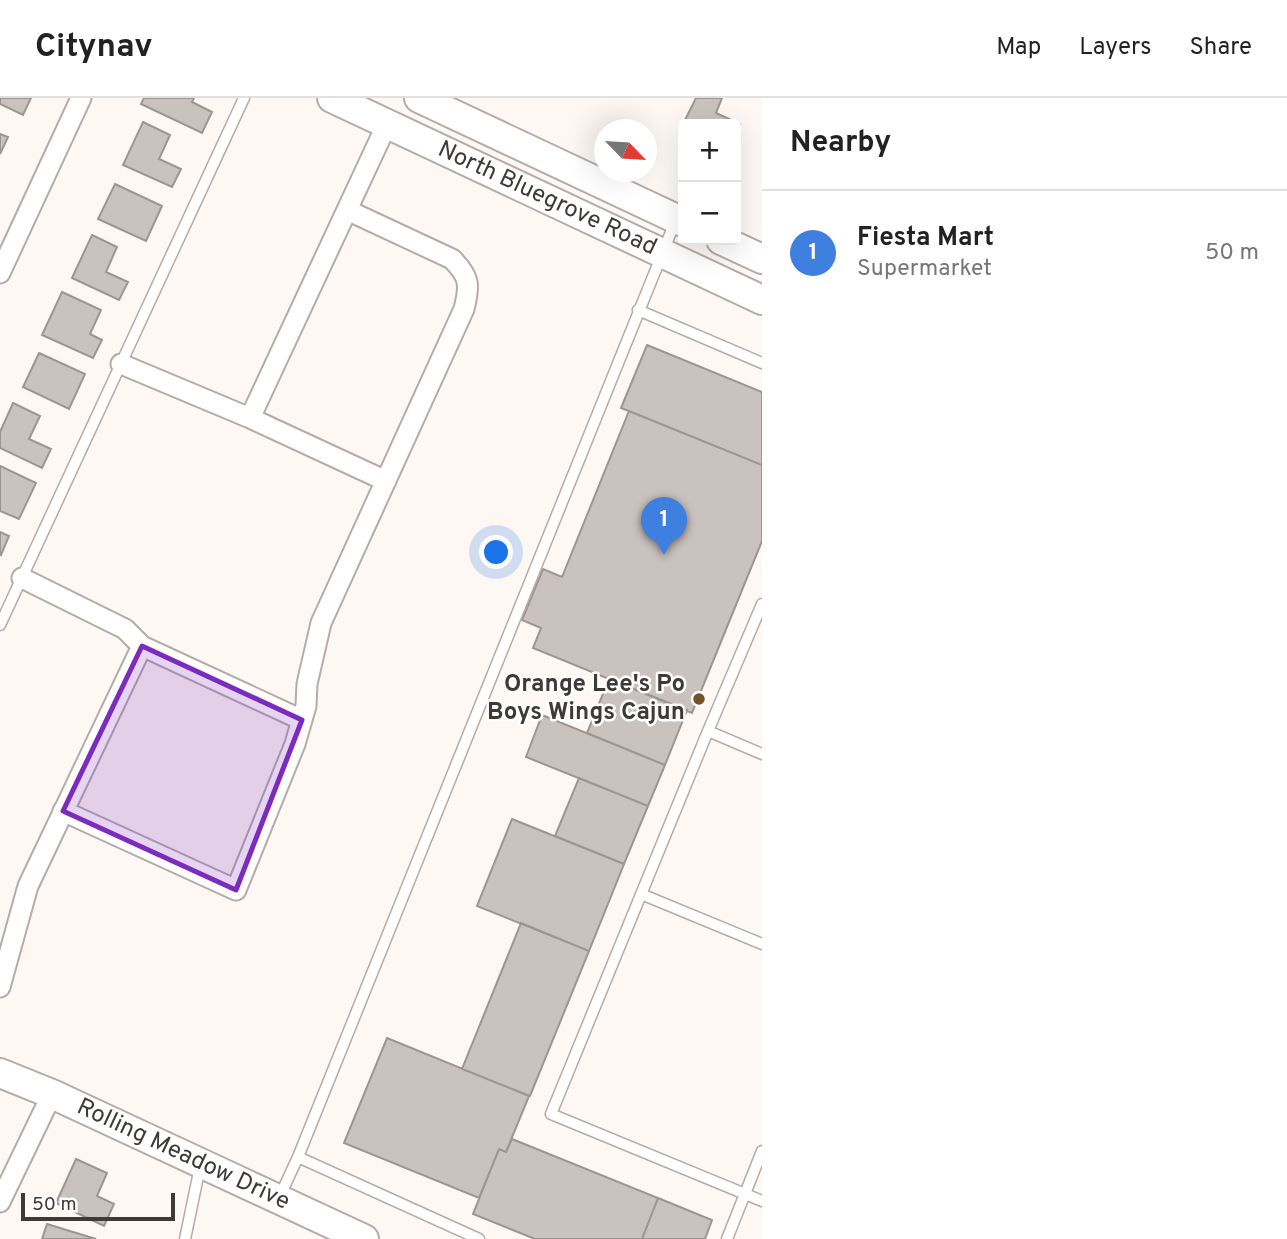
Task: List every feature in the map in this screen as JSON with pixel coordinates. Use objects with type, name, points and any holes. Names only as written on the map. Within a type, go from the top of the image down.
[{"type":"main road","name":"North Bluegrove Road","points":[[331,98],[762,300]]},
{"type":"main road","name":"North Bluegrove Road","points":[[419,98],[678,219]]},
{"type":"main road","points":[[732,245],[762,259]]},
{"type":"main road","name":"Rolling Meadow Drive","points":[[0,1073],[52,1094],[364,1239]]},
{"type":"street","points":[[0,273],[81,98]]},
{"type":"street","points":[[250,418],[387,124]]},
{"type":"street","points":[[63,811],[236,890],[295,744],[306,706],[307,684],[321,623],[464,309],[468,294],[468,281],[452,259],[347,210]]},
{"type":"street","points":[[121,364],[250,418],[386,481]]},
{"type":"street","points":[[22,578],[125,629],[142,646],[302,720]]},
{"type":"street","points":[[0,987],[28,886],[142,646]]},
{"type":"street","points":[[0,1202],[52,1094]]},
{"type":"lane","points":[[0,625],[244,98]]},
{"type":"lane","points":[[278,1199],[298,1157],[638,310],[662,253],[678,224]]},
{"type":"lane","points":[[638,310],[762,363]]},
{"type":"lane","points":[[762,604],[551,1114],[762,1201]]},
{"type":"lane","points":[[708,731],[762,754]]},
{"type":"lane","points":[[641,894],[762,944]]},
{"type":"lane","points":[[727,1239],[762,1151]]},
{"type":"lane","points":[[298,1157],[478,1239]]},
{"type":"lane","points":[[185,1239],[201,1163]]},
{"type":"highlighted area","points":[[142,646],[302,720],[236,890],[63,811]]},
{"type":"building","points":[[0,98],[31,98],[23,115],[0,104]]},
{"type":"building","points":[[144,98],[194,98],[192,102],[212,112],[202,133],[141,104]]},
{"type":"building","points":[[696,98],[722,98],[716,113],[729,119],[686,119]]},
{"type":"building","points":[[143,122],[170,135],[159,159],[181,169],[172,187],[123,165]]},
{"type":"building","points":[[0,134],[8,137],[0,154]]},
{"type":"building","points":[[115,184],[162,206],[146,241],[98,219]]},
{"type":"building","points":[[92,235],[117,247],[106,272],[128,282],[119,300],[72,278]]},
{"type":"building","points":[[62,292],[101,310],[90,334],[102,340],[93,358],[42,335]]},
{"type":"building","points":[[647,345],[762,392],[762,465],[621,408]]},
{"type":"building","points":[[39,353],[85,374],[69,409],[23,387]]},
{"type":"building","points":[[13,403],[40,416],[29,439],[51,449],[42,468],[0,448],[0,432]]},
{"type":"building","points":[[629,411],[762,465],[762,541],[692,713],[533,648],[541,628],[522,620],[543,569],[562,577]]},
{"type":"building","points":[[0,466],[36,483],[19,519],[0,511]]},
{"type":"building","points":[[0,532],[9,536],[1,555],[0,554]]},
{"type":"building","points":[[609,679],[687,710],[665,765],[587,733]]},
{"type":"building","points":[[542,715],[665,765],[648,806],[526,757]]},
{"type":"building","points":[[579,778],[648,806],[624,864],[555,836]]},
{"type":"building","points":[[512,819],[624,864],[589,951],[477,906]]},
{"type":"building","points":[[521,923],[589,951],[530,1096],[462,1069]]},
{"type":"building","points":[[387,1038],[529,1096],[506,1152],[499,1149],[479,1198],[344,1143]]},
{"type":"building","points":[[512,1139],[658,1198],[642,1239],[535,1239],[473,1214],[499,1149],[506,1152]]},
{"type":"building","points":[[76,1159],[107,1173],[97,1196],[114,1204],[104,1226],[56,1203]]},
{"type":"building","points":[[658,1198],[712,1220],[705,1239],[642,1239]]},
{"type":"building","points":[[47,1224],[96,1239],[42,1239]]},
{"type":"place","name":"Fiesta Mart","points":[[664,555]]},
{"type":"place","name":"Orange Lee's Po Boys Wings Cajun","points":[[699,699]]}]
